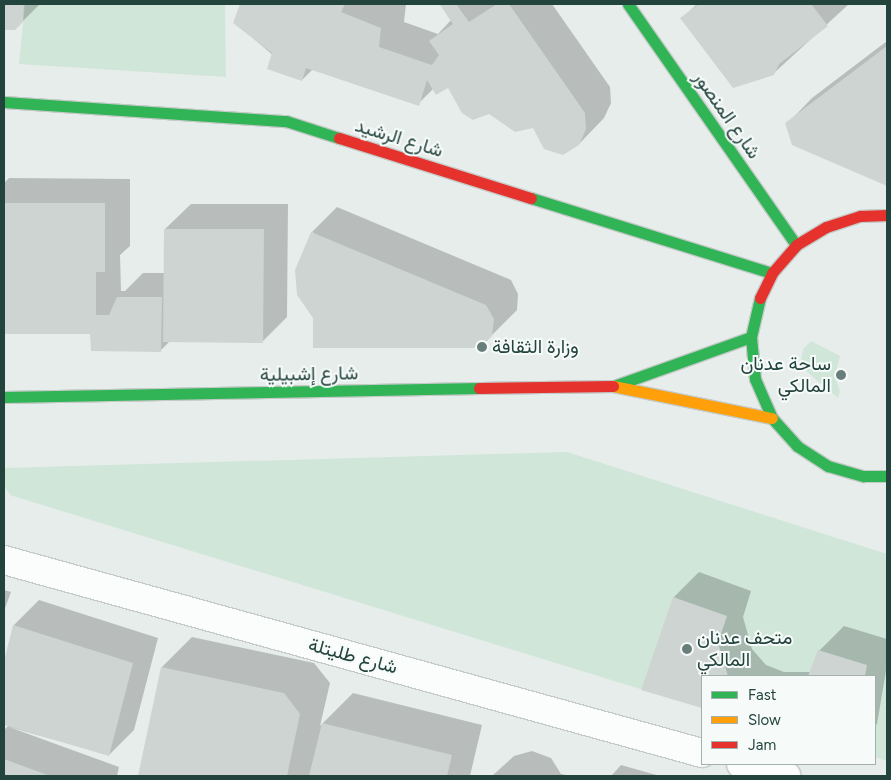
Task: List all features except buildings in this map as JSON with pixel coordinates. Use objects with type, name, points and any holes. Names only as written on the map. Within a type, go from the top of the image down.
[{"type":"main road","name":"شارع المنصور","points":[[628,4],[796,246]]},
{"type":"main road","name":"شارع الرشيد","points":[[4,102],[286,121],[772,273]]},
{"type":"main road","points":[[887,216],[860,216],[826,227],[796,246],[772,273],[757,304],[751,337],[755,379],[772,418],[797,446],[828,466],[864,476],[887,476]]},
{"type":"main road","points":[[614,386],[751,337]]},
{"type":"main road","points":[[614,386],[772,418]]},
{"type":"main road","name":"شارع إشبيلية","points":[[4,397],[614,386]]},
{"type":"street","name":"شارع طليتلة","points":[[4,560],[701,753]]},
{"type":"street","points":[[744,765],[786,776]]},
{"type":"green space","points":[[25,4],[225,4],[226,77],[19,64]]},
{"type":"green space","points":[[811,341],[840,356],[835,376],[840,391],[838,398],[806,371],[801,361],[803,349]]},
{"type":"green space","points":[[567,452],[887,554],[887,761],[876,757],[876,675],[701,675],[701,708],[10,495],[4,485],[4,468]]},
{"type":"traffic: fast","points":[[628,4],[796,245]]},
{"type":"traffic: fast","points":[[4,102],[286,121],[339,138]]},
{"type":"traffic: fast","points":[[531,198],[772,273]]},
{"type":"traffic: fast","points":[[760,298],[751,337],[755,379],[772,418],[797,446],[828,466],[864,476],[887,476]]},
{"type":"traffic: fast","points":[[614,386],[751,337]]},
{"type":"traffic: fast","points":[[4,397],[479,388]]},
{"type":"traffic: slow","points":[[613,386],[772,418]]},
{"type":"traffic: jam","points":[[339,138],[531,198]]},
{"type":"traffic: jam","points":[[760,298],[772,273],[796,245],[826,227],[860,216],[887,215]]},
{"type":"traffic: jam","points":[[479,388],[613,386]]},
{"type":"place","name":"وزارة الثقافة","points":[[482,347]]},
{"type":"place","name":"ساحة عدنان المالكي","points":[[841,375]]},
{"type":"place","name":"متحف عدنان المالكي","points":[[687,649]]}]
